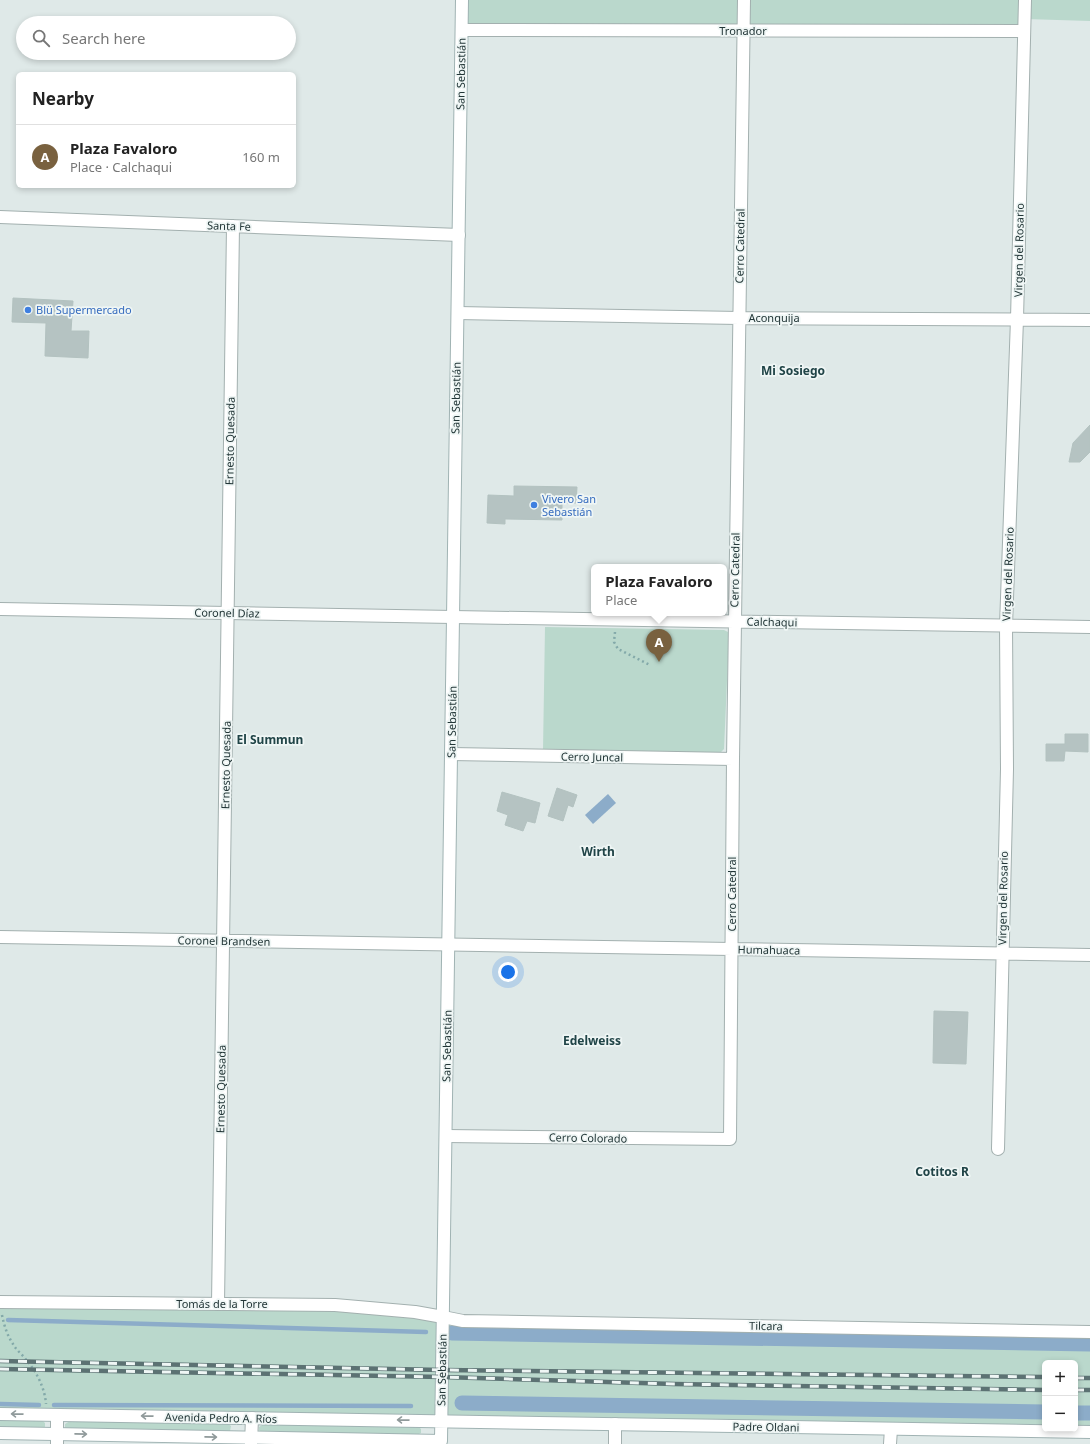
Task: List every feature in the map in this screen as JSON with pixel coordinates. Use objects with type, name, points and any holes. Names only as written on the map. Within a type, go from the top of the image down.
[{"type":"street","name":"San Sebastián","points":[[441,1442],[462,0]]},
{"type":"street","name":"Cerro Catedral","points":[[730,1139],[733,759],[744,0]]},
{"type":"street","name":"Virgen del Rosario","points":[[998,1149],[1006,777],[1006,626],[1017,319],[1025,0]]},
{"type":"street","name":"Tronador","points":[[462,30],[1024,31]]},
{"type":"street","name":"Santa Fe","points":[[0,217],[459,235]]},
{"type":"street","name":"Ernesto Quesada","points":[[218,1304],[233,226]]},
{"type":"street","name":"Aconquija","points":[[458,313],[739,318],[1090,320]]},
{"type":"street","name":"Coronel Díaz","points":[[0,609],[453,617]]},
{"type":"street","name":"Calchaqui","points":[[453,617],[1090,627]]},
{"type":"street","name":"Cerro Juncal","points":[[452,754],[733,759]]},
{"type":"street","name":"Coronel Brandsen","points":[[0,937],[448,945]]},
{"type":"street","name":"Humahuaca","points":[[448,945],[1090,955]]},
{"type":"street","name":"Cerro Colorado","points":[[446,1136],[730,1139]]},
{"type":"street","name":"Tomás de la Torre","points":[[1,1308],[218,1304],[335,1305],[415,1312],[443,1317]]},
{"type":"street","name":"Tilcara","points":[[443,1317],[471,1321],[1090,1332]]},
{"type":"street","name":"Avenida Pedro A. Ríos","points":[[0,1414],[442,1421]]},
{"type":"street","points":[[57,1415],[57,1439]]},
{"type":"street","points":[[251,1441],[252,1418]]},
{"type":"street","name":"Padre Oldani","points":[[442,1421],[1090,1432]]},
{"type":"street","points":[[615,1444],[616,1424]]},
{"type":"street","points":[[890,1429],[890,1444]]},
{"type":"street","name":"Avenida Pedro A. Ríos","points":[[0,1433],[57,1439],[441,1442]]},
{"type":"path","points":[[616,620],[614,642],[618,649],[650,665]]},
{"type":"path","points":[[1,1308],[4,1326],[13,1345],[33,1369],[45,1398]]},
{"type":"green space","points":[[462,0],[1090,0],[1090,21],[1025,19],[1024,31],[462,30]]},
{"type":"green space","points":[[545,627],[724,630],[728,632],[724,749],[715,754],[543,750]]},
{"type":"green space","points":[[0,1302],[335,1305],[463,1321],[1090,1332],[1090,1432],[1078,1432],[1078,1360],[1042,1360],[1042,1431],[0,1414]]},
{"type":"green space","points":[[0,1419],[42,1420],[45,1423],[45,1427],[40,1429],[0,1429]]},
{"type":"green space","points":[[70,1421],[227,1423],[231,1426],[230,1431],[226,1433],[68,1431],[65,1428],[65,1424]]},
{"type":"green space","points":[[264,1424],[418,1426],[421,1429],[421,1433],[417,1435],[261,1433],[259,1427]]},
{"type":"water","points":[[608,794],[616,803],[593,824],[585,815]]},
{"type":"building","points":[[13,298],[73,301],[71,331],[89,331],[88,358],[45,356],[46,323],[12,322]]},
{"type":"building","points":[[1090,425],[1090,452],[1080,462],[1069,462],[1073,443]]},
{"type":"building","points":[[514,486],[577,487],[576,503],[562,503],[562,520],[505,519],[505,524],[487,523],[488,495],[514,496]]},
{"type":"building","points":[[1065,734],[1088,734],[1088,752],[1065,751],[1064,761],[1046,761],[1046,744],[1065,744]]},
{"type":"building","points":[[557,788],[577,795],[573,807],[568,805],[563,821],[548,816]]},
{"type":"building","points":[[502,792],[540,803],[535,823],[527,821],[523,831],[505,825],[508,815],[497,811]]},
{"type":"building","points":[[934,1011],[968,1012],[966,1064],[933,1063]]},
{"type":"waterway","points":[[8,1320],[426,1332]]},
{"type":"waterway","points":[[452,1333],[1090,1344]]},
{"type":"waterway","points":[[462,1403],[1042,1412]]},
{"type":"waterway","points":[[0,1404],[39,1405]]},
{"type":"waterway","points":[[54,1405],[411,1406]]},
{"type":"waterway","points":[[1078,1413],[1090,1413]]},
{"type":"railway","points":[[0,1361],[442,1370],[1042,1377]]},
{"type":"railway","points":[[0,1369],[442,1377],[674,1384],[1042,1390]]},
{"type":"railway","points":[[1078,1378],[1090,1378]]},
{"type":"railway","points":[[1078,1390],[1090,1390]]},
{"type":"place","name":"Blü Supermercado","points":[[28,310]]},
{"type":"place","name":"Vivero San Sebastián","points":[[534,505]]},
{"type":"place","name":"Plaza Favaloro","points":[[659,662]]},
{"type":"district","name":"Mi Sosiego","points":[[793,371]]},
{"type":"district","name":"El Summun","points":[[270,740]]},
{"type":"district","name":"Wirth","points":[[598,852]]},
{"type":"district","name":"Edelweiss","points":[[592,1041]]},
{"type":"district","name":"Cotitos R","points":[[942,1172]]}]
